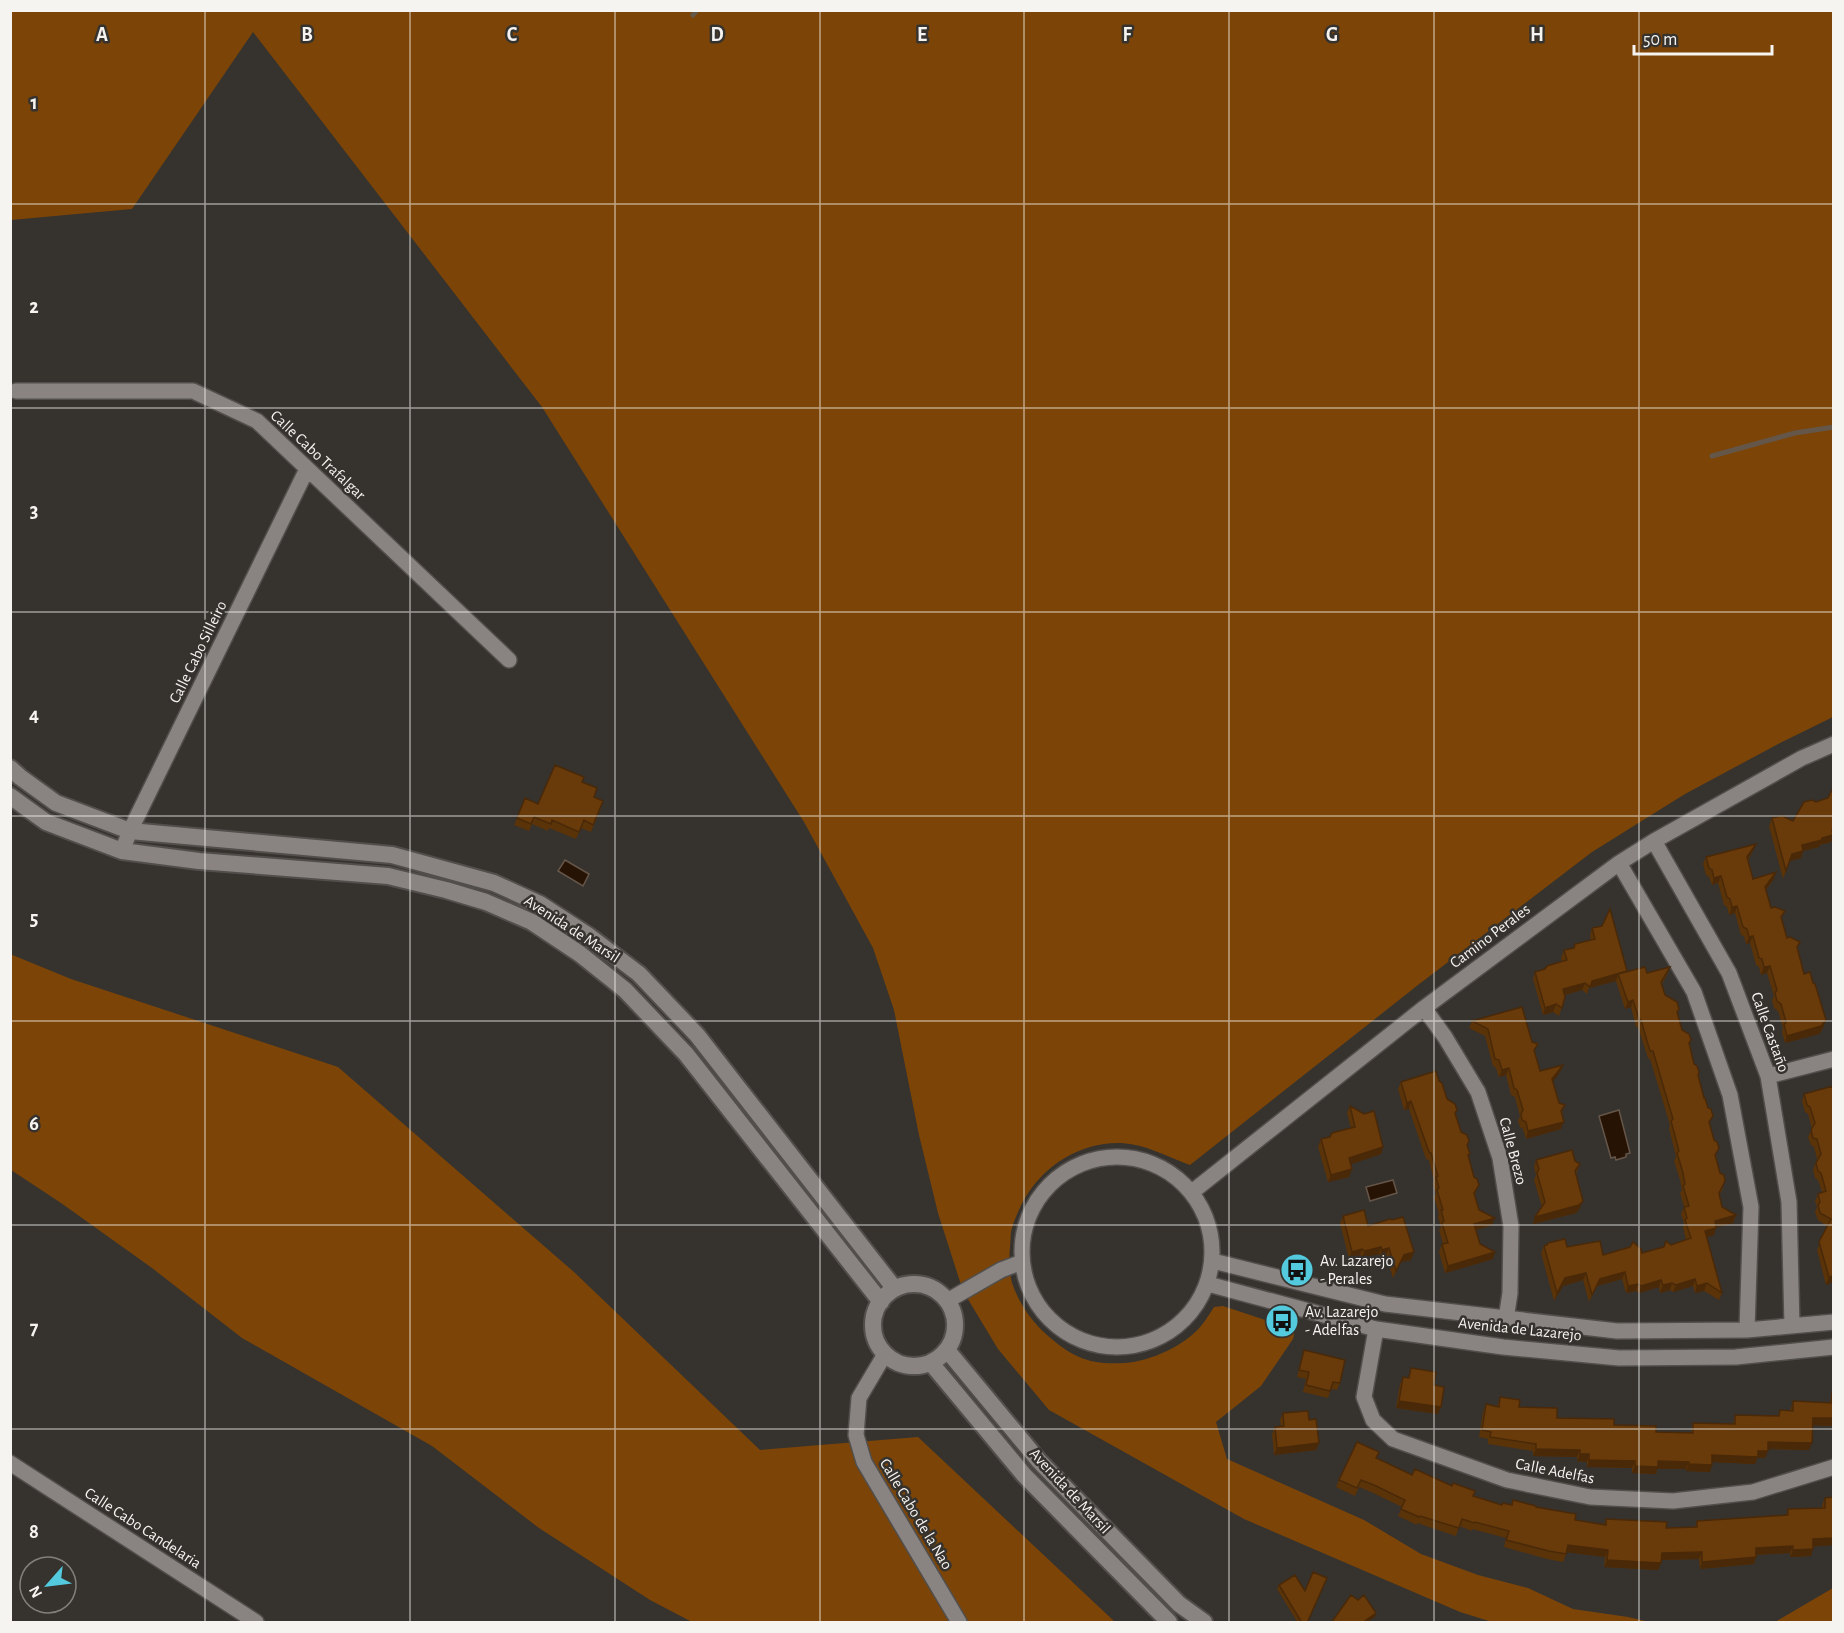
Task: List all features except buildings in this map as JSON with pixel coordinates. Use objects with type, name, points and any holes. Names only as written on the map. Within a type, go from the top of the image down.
[{"type":"street","name":"Calle Cabo Trafalgar","points":[[16,392],[193,391],[257,421],[509,660]]},
{"type":"street","name":"Calle Cabo Silleiro","points":[[122,851],[307,469]]},
{"type":"street","name":"Camino Perales","points":[[1192,1191],[1424,1008],[1619,862],[1803,758],[1833,744]]},
{"type":"street","name":"Avenida de Marsil","points":[[10,768],[56,803],[130,831],[392,855],[494,883],[540,904],[589,936],[639,974],[697,1035],[895,1289]]},
{"type":"street","name":"Avenida de Marsil","points":[[10,796],[46,822],[122,851],[199,861],[388,876],[486,902],[532,922],[579,954],[625,990],[686,1054],[881,1302]]},
{"type":"street","name":"Calle Castaño","points":[[1654,841],[1729,973],[1768,1076],[1789,1202],[1792,1326]]},
{"type":"street","points":[[1619,862],[1694,992],[1730,1095],[1751,1207],[1748,1330]]},
{"type":"street","name":"Calle Brezo","points":[[1424,1008],[1445,1037],[1478,1092],[1500,1158],[1511,1226],[1510,1293],[1506,1319]]},
{"type":"street","points":[[1768,1076],[1833,1059]]},
{"type":"street","points":[[1120,1156],[1147,1161],[1172,1173],[1192,1191],[1204,1213],[1212,1236],[1213,1261],[1208,1284],[1195,1309],[1175,1329],[1150,1343],[1122,1348],[1093,1345],[1072,1337],[1053,1323],[1038,1305],[1027,1284],[1022,1262],[1023,1234],[1032,1209],[1047,1186],[1068,1170],[1093,1159],[1120,1156]]},
{"type":"street","name":"Avenida de Lazarejo","points":[[1213,1261],[1384,1304],[1617,1331],[1748,1330],[1833,1322]]},
{"type":"street","points":[[947,1301],[1001,1270],[1022,1262]]},
{"type":"street","points":[[912,1284],[925,1285],[938,1291],[947,1301],[954,1314],[956,1328],[952,1343],[944,1354],[931,1363],[921,1366],[905,1366],[893,1361],[885,1354],[876,1341],[873,1329],[874,1316],[888,1294],[895,1289],[912,1284]]},
{"type":"street","name":"Avenida de Lazarejo","points":[[1208,1284],[1376,1329],[1503,1347],[1619,1358],[1736,1357],[1833,1347]]},
{"type":"street","name":"Calle Adelfas","points":[[1376,1329],[1364,1397],[1372,1419],[1393,1439],[1507,1480],[1590,1497],[1673,1501],[1753,1492],[1833,1467]]},
{"type":"street","name":"Avenida de Marsil","points":[[947,1350],[1039,1461],[1179,1604],[1203,1623]]},
{"type":"street","name":"Calle Cabo de la Nao","points":[[885,1354],[859,1398],[856,1435],[864,1462],[959,1623]]},
{"type":"street","name":"Avenida de Marsil","points":[[931,1363],[1024,1475],[1169,1623]]},
{"type":"street","name":"Calle Cabo Candelaria","points":[[10,1463],[256,1623]]},
{"type":"shaded area","points":[[11,11],[1833,11],[1833,717],[1685,794],[1592,852],[1418,985],[1190,1165],[1148,1148],[1130,1144],[1104,1144],[1088,1147],[1059,1161],[1035,1183],[1018,1212],[1011,1233],[1010,1274],[1022,1305],[1047,1335],[1065,1349],[1083,1358],[1102,1363],[1125,1363],[1156,1356],[1186,1340],[1203,1324],[1214,1307],[1223,1306],[1295,1330],[1293,1339],[1261,1386],[1216,1422],[1227,1459],[1364,1520],[1421,1554],[1478,1575],[1528,1588],[1573,1609],[1649,1622],[1492,1622],[1460,1612],[1244,1519],[1049,1410],[998,1349],[963,1291],[938,1213],[919,1135],[894,1010],[873,948],[804,822],[542,407],[253,32],[132,209],[11,220]]},
{"type":"shaded area","points":[[565,860],[589,874],[583,886],[558,871]]},
{"type":"shaded area","points":[[10,954],[71,979],[338,1067],[574,1272],[760,1450],[918,1437],[1115,1622],[692,1622],[650,1600],[539,1528],[432,1446],[242,1338],[152,1268],[11,1170]]},
{"type":"shaded area","points":[[1619,1110],[1630,1153],[1616,1160],[1615,1157],[1611,1158],[1599,1116]]},
{"type":"shaded area","points":[[1393,1180],[1397,1193],[1370,1201],[1366,1187]]},
{"type":"shaded area","points":[[1833,1588],[1833,1622],[1775,1622]]},
{"type":"waterway","points":[[693,15],[697,10]]},
{"type":"waterway","points":[[1712,456],[1795,433],[1834,427]]},
{"type":"place","name":"Av. Lazarejo - Perales","points":[[1297,1270]]},
{"type":"place","name":"Av. Lazarejo - Adelfas","points":[[1282,1321]]}]
